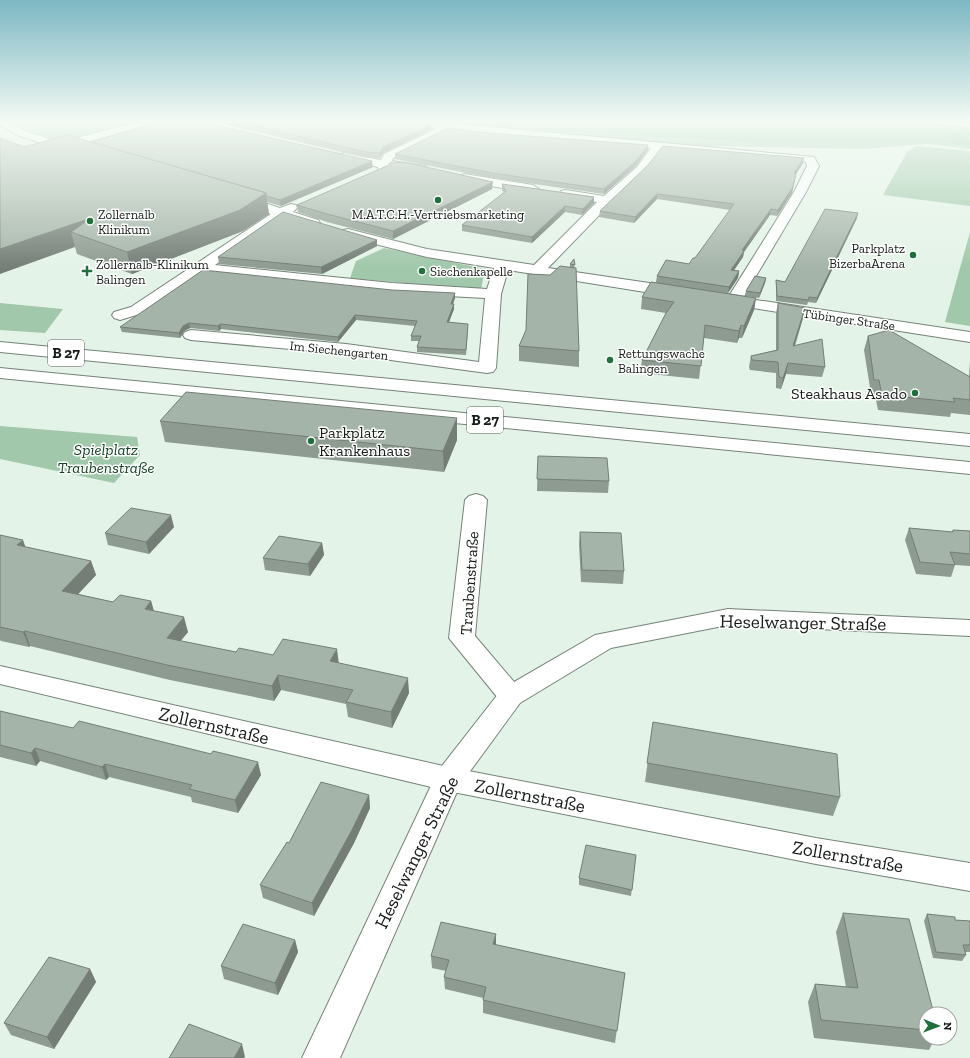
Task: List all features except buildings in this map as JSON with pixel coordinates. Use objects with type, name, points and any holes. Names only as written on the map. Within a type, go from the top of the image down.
[{"type":"main road","points":[[370,174],[379,170]]},
{"type":"main road","points":[[537,271],[607,200],[639,170]]},
{"type":"main road","points":[[733,301],[800,192],[811,170]]},
{"type":"main road","points":[[453,175],[607,200]]},
{"type":"main road","points":[[230,196],[333,229],[427,253],[502,266],[689,294]]},
{"type":"main road","points":[[120,315],[137,310],[282,212],[304,202]]},
{"type":"main road","points":[[200,268],[392,288],[493,294],[502,266]]},
{"type":"main road","name":"Im Siechengarten","points":[[191,335],[346,350],[487,368],[493,294]]},
{"type":"main road","name":"Tübinger Straße","points":[[711,298],[970,337]]},
{"type":"main road","name":"B 27","points":[[0,347],[970,440]]},
{"type":"main road","name":"B 27","points":[[0,373],[970,468]]},
{"type":"main road","name":"Traubenstraße","points":[[476,500],[470,547],[462,638],[511,696]]},
{"type":"main road","name":"Heselwanger Straße","points":[[320,1058],[448,779],[511,696],[604,641],[728,618],[970,628]]},
{"type":"main road","name":"Zollernstraße","points":[[0,675],[448,779],[970,878]]},
{"type":"green space","points":[[897,170],[970,170],[970,206],[883,195]]},
{"type":"green space","points":[[970,232],[970,326],[945,322]]},
{"type":"green space","points":[[384,248],[485,269],[481,290],[350,278],[356,261]]},
{"type":"green space","points":[[0,303],[63,309],[45,333],[0,330]]},
{"type":"green space","name":"Spielplatz Traubenstraße","points":[[0,426],[137,437],[140,455],[114,483],[0,459]]},
{"type":"place","name":"M.A.T.C.H.-Vertriebsmarketing","points":[[438,200]]},
{"type":"place","name":"Zollernalb Klinikum","points":[[90,221]]},
{"type":"place","name":"Parkplatz BizerbaArena","points":[[913,255]]},
{"type":"place","name":"Zollernalb-Klinikum Balingen","points":[[87,271]]},
{"type":"place","name":"Siechenkapelle","points":[[422,271]]},
{"type":"place","name":"Rettungswache Balingen","points":[[610,360]]},
{"type":"place","name":"Steakhaus Asado","points":[[915,393]]},
{"type":"place","name":"Parkplatz Krankenhaus","points":[[311,441]]}]
